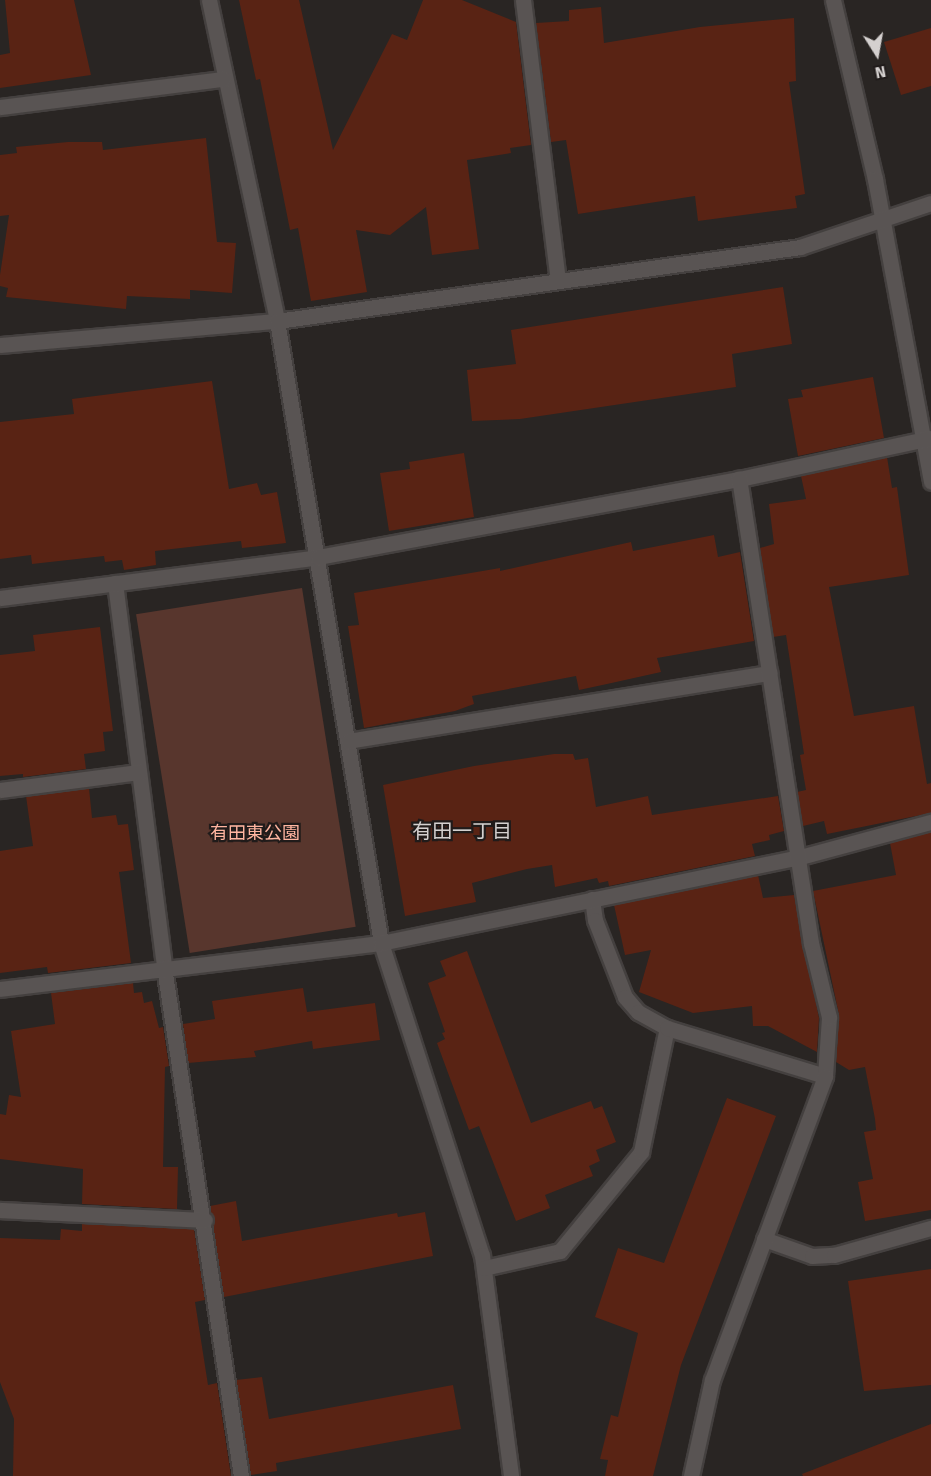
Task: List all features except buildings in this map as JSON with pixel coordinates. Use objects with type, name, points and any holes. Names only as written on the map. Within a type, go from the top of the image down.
[{"type":"street","points":[[209,0],[223,79],[277,321],[381,943],[484,1268],[511,1476]]},
{"type":"street","points":[[523,0],[558,281]]},
{"type":"street","points":[[833,0],[928,439],[931,482]]},
{"type":"street","points":[[0,107],[223,79]]},
{"type":"street","points":[[0,345],[277,321],[800,247],[931,203]]},
{"type":"street","points":[[0,598],[318,557],[739,479],[928,439]]},
{"type":"street","points":[[691,1476],[712,1380],[825,1076],[829,1017],[811,943],[800,857],[739,479]]},
{"type":"street","points":[[115,583],[164,967],[205,1220],[242,1476]]},
{"type":"street","points":[[348,741],[770,673]]},
{"type":"street","points":[[0,790],[139,772]]},
{"type":"street","points":[[0,989],[164,967],[381,943],[800,857],[931,822]]},
{"type":"street","points":[[592,899],[595,920],[625,997],[638,1012],[668,1028],[825,1076]]},
{"type":"street","points":[[484,1268],[560,1251],[641,1152],[668,1028]]},
{"type":"street","points":[[0,1210],[205,1220]]},
{"type":"street","points":[[764,1239],[812,1256],[834,1255],[931,1228]]},
{"type":"green space","name":"有田東公園","points":[[302,588],[356,927],[190,953],[136,614]]},
{"type":"district","name":"有田一丁目","points":[[462,831]]}]
